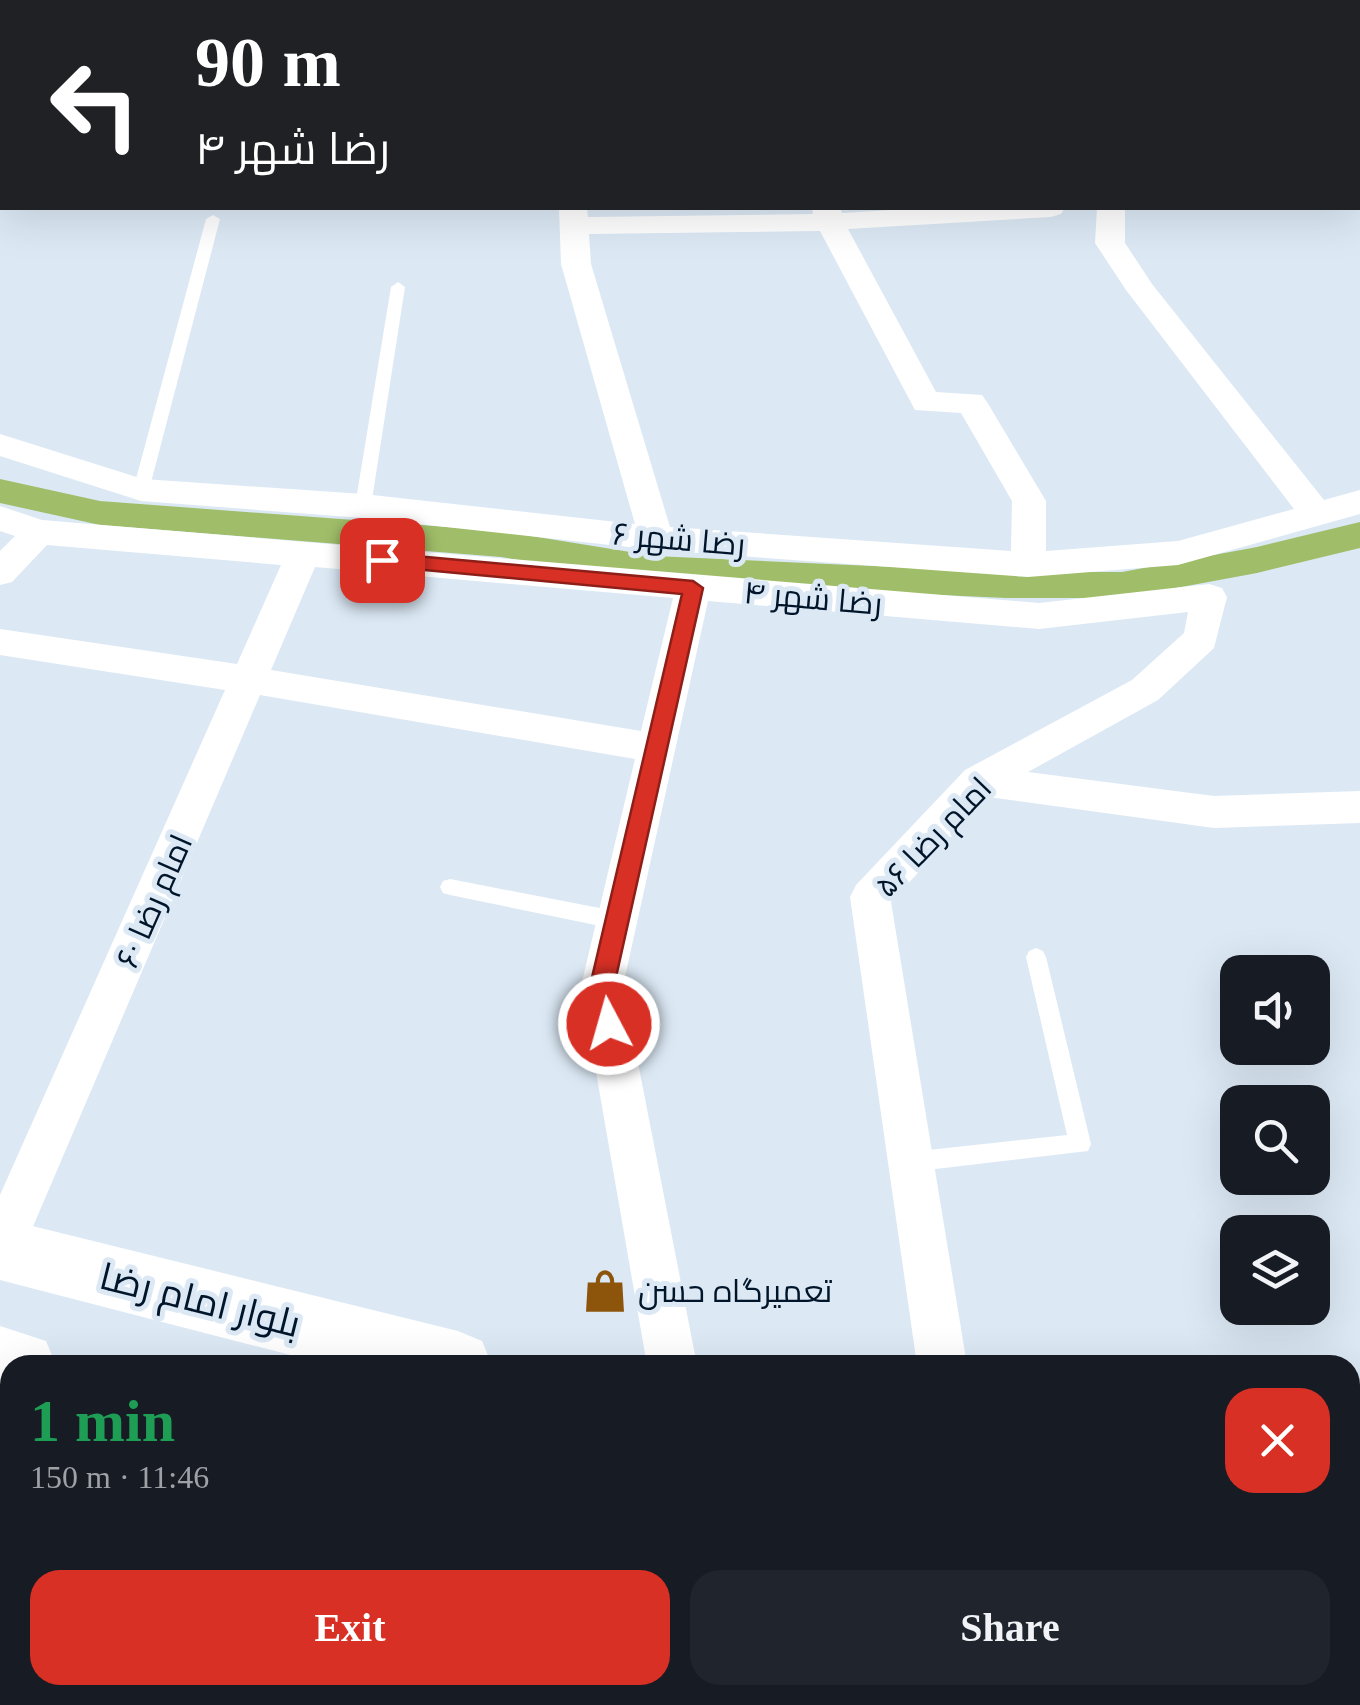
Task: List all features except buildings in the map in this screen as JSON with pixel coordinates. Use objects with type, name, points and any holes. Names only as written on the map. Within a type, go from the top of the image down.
[{"type":"main road","name":"بلوار امام رضا","points":[[0,1249],[419,1355]]},
{"type":"street","points":[[656,538],[576,264],[573,217],[1005,210]]},
{"type":"street","points":[[1111,210],[1110,243],[1141,290],[1316,514]]},
{"type":"street","points":[[828,215],[926,404],[971,402],[1019,484],[1028,501],[1028,565]]},
{"type":"street","name":"رضا شهر ۶","points":[[0,445],[140,490],[363,506],[656,538],[1028,565],[1178,553],[1360,502]]},
{"type":"street","name":"رضا شهر ۴","points":[[0,518],[38,532],[1039,616],[1209,597]]},
{"type":"street","points":[[0,573],[38,532]]},
{"type":"street","name":"امام رضا ۶۰","points":[[0,1249],[252,680],[304,552]]},
{"type":"street","points":[[670,1355],[602,986],[693,588]]},
{"type":"street","name":"امام رضا ۵۶","points":[[940,1355],[870,897],[979,780],[1145,690],[1202,639],[1209,597]]},
{"type":"street","points":[[0,642],[655,748]]},
{"type":"street","points":[[979,780],[1214,812],[1360,808]]},
{"type":"lane","points":[[140,490],[214,219]]},
{"type":"lane","points":[[363,506],[398,288]]},
{"type":"lane","points":[[450,887],[615,920]]},
{"type":"lane","points":[[910,1162],[1080,1144],[1036,956]]},
{"type":"waterway","points":[[0,491],[100,513],[501,544],[655,569],[1006,585],[1122,585],[1257,560],[1360,535]]},
{"type":"place","name":"تعمیرگاه حسن","points":[[605,1291]]},
{"type":"route","points":[[382,560],[693,588],[602,986],[609,1024]]}]
